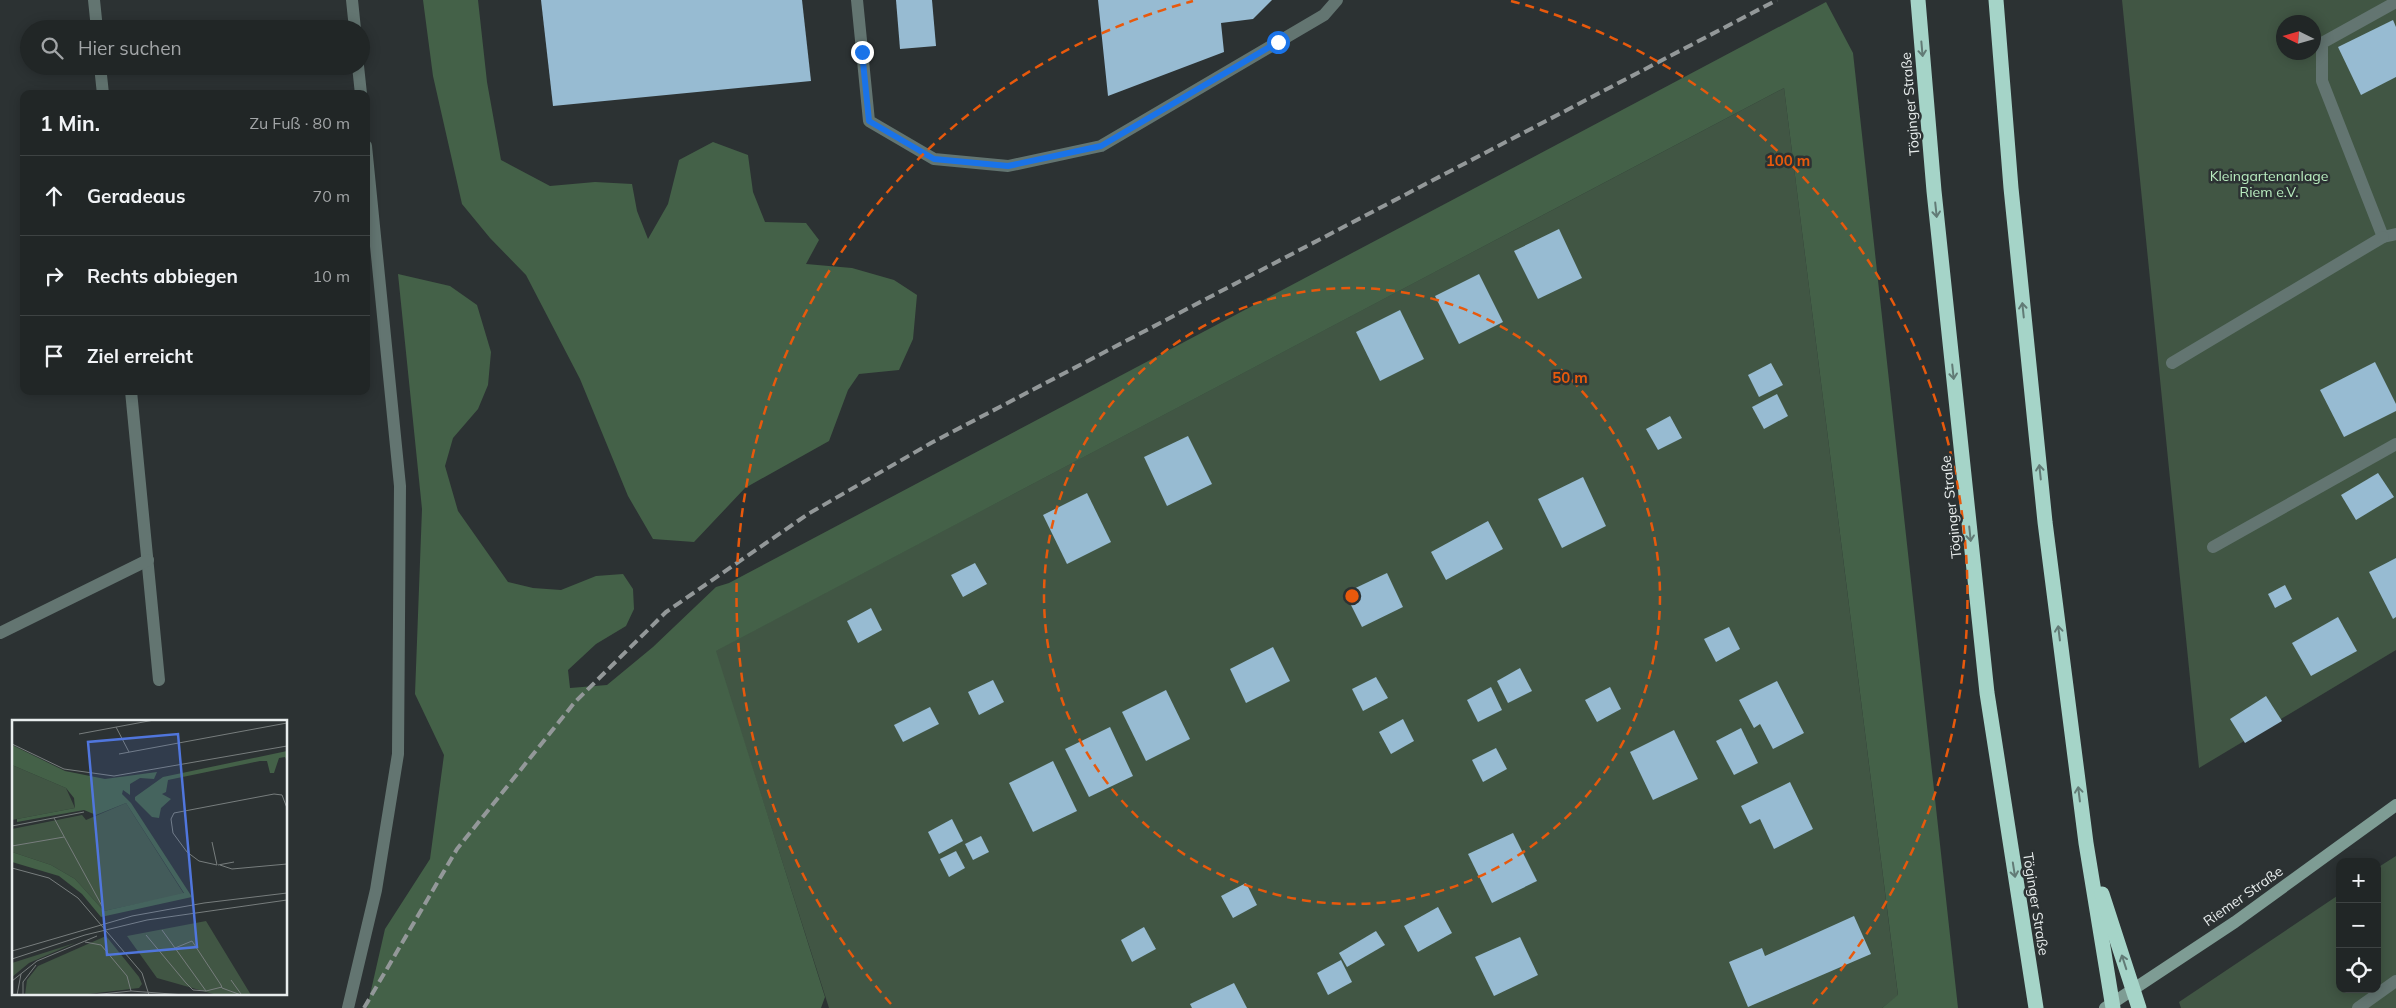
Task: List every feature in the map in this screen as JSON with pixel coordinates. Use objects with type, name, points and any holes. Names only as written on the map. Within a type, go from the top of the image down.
[{"type":"highway","name":"Töginger Straße","points":[[1918,0],[1934,191],[1987,693],[2036,1008]]},
{"type":"highway","points":[[1996,0],[2011,188],[2045,522],[2086,843],[2113,1008]]},
{"type":"highway","points":[[2086,843],[2138,1008]]},
{"type":"street","name":"Riemer Straße","points":[[2106,1008],[2235,922],[2396,805]]},
{"type":"lane","points":[[94,0],[96,20]]},
{"type":"lane","points":[[352,0],[354,20]]},
{"type":"lane","points":[[857,0],[869,121],[934,159],[1008,166],[1101,146],[1324,15],[1337,0]]},
{"type":"lane","points":[[2383,237],[2322,81],[2322,43],[2396,2]]},
{"type":"lane","points":[[101,75],[103,90]]},
{"type":"lane","points":[[359,75],[361,90]]},
{"type":"lane","points":[[348,1008],[376,890],[398,754],[400,486],[370,186]]},
{"type":"lane","points":[[2172,363],[2383,237],[2396,234]]},
{"type":"lane","points":[[132,395],[159,680]]},
{"type":"lane","points":[[2213,547],[2396,444]]},
{"type":"lane","points":[[0,633],[148,560]]},
{"type":"lane","points":[[2358,1008],[2396,981]]},
{"type":"green space","points":[[423,0],[478,0],[487,82],[501,160],[550,186],[595,182],[632,184],[637,211],[648,239],[668,204],[679,160],[713,142],[748,155],[753,192],[765,222],[806,223],[819,240],[806,264],[852,268],[894,280],[917,295],[913,339],[899,370],[859,374],[848,390],[829,441],[745,488],[694,542],[653,539],[628,496],[580,379],[526,275],[490,238],[462,204],[433,76]]},
{"type":"green space","name":"Kleingartenanlage Riem e.V.","points":[[2122,0],[2396,0],[2396,650],[2199,768]]},
{"type":"green space","points":[[1826,2],[1853,53],[1958,1008],[1882,1008],[1898,995],[1784,88],[716,651],[825,997],[821,1008],[367,1008],[385,929],[430,859],[444,755],[415,694],[422,509],[398,274],[450,286],[477,305],[491,352],[488,385],[478,409],[453,438],[445,466],[458,511],[508,582],[533,588],[561,590],[596,576],[623,574],[633,589],[634,609],[626,626],[596,644],[568,670],[570,688],[607,685],[653,647],[716,587],[729,583]]},
{"type":"green space","points":[[1784,88],[1898,996],[1882,1008],[829,1008],[715,651]]},
{"type":"green space","points":[[2396,856],[2396,1008],[2181,1008],[2179,1002],[2336,897],[2336,993],[2381,993],[2381,865]]},
{"type":"building","points":[[541,0],[802,0],[811,81],[553,106]]},
{"type":"building","points":[[896,0],[932,0],[936,46],[900,49]]},
{"type":"building","points":[[1098,0],[1272,0],[1253,19],[1221,23],[1224,52],[1108,96]]},
{"type":"building","points":[[2393,20],[2396,27],[2396,77],[2361,95],[2338,47]]},
{"type":"building","points":[[1559,229],[1582,278],[1538,299],[1514,251]]},
{"type":"building","points":[[1479,274],[1503,322],[1459,344],[1435,296]]},
{"type":"building","points":[[1400,310],[1424,359],[1380,381],[1356,332]]},
{"type":"building","points":[[2375,362],[2396,404],[2396,411],[2344,437],[2320,390]]},
{"type":"building","points":[[1771,363],[1783,385],[1759,397],[1748,375]]},
{"type":"building","points":[[1777,394],[1788,416],[1764,429],[1752,407]]},
{"type":"building","points":[[1670,416],[1682,438],[1658,450],[1646,429]]},
{"type":"building","points":[[1188,436],[1212,484],[1167,506],[1144,457]]},
{"type":"building","points":[[2378,473],[2394,497],[2356,520],[2341,495]]},
{"type":"building","points":[[1583,477],[1606,526],[1562,548],[1538,499]]},
{"type":"building","points":[[1087,493],[1111,542],[1067,564],[1043,515]]},
{"type":"building","points":[[1488,521],[1503,549],[1446,580],[1431,552]]},
{"type":"building","points":[[2396,558],[2396,617],[2393,619],[2369,572]]},
{"type":"building","points":[[975,563],[987,584],[963,597],[951,575]]},
{"type":"building","points":[[1387,573],[1403,607],[1362,627],[1345,593]]},
{"type":"building","points":[[2285,585],[2292,599],[2275,608],[2268,594]]},
{"type":"building","points":[[871,608],[882,630],[858,643],[847,621]]},
{"type":"building","points":[[2338,617],[2357,651],[2311,676],[2292,643]]},
{"type":"building","points":[[1729,627],[1740,649],[1716,662],[1704,639]]},
{"type":"building","points":[[1273,647],[1290,681],[1246,703],[1230,669]]},
{"type":"building","points":[[1520,668],[1532,691],[1508,703],[1497,681]]},
{"type":"building","points":[[1376,677],[1388,698],[1363,711],[1352,689]]},
{"type":"building","points":[[993,680],[1004,702],[979,715],[968,692]]},
{"type":"building","points":[[1777,681],[1804,733],[1773,749],[1760,724],[1754,728],[1739,700]]},
{"type":"building","points":[[1491,687],[1502,710],[1478,722],[1467,700]]},
{"type":"building","points":[[1610,687],[1621,709],[1597,722],[1585,700]]},
{"type":"building","points":[[1166,690],[1190,739],[1146,761],[1122,712]]},
{"type":"building","points":[[2266,696],[2282,721],[2245,743],[2230,719]]},
{"type":"building","points":[[930,707],[939,724],[903,742],[894,725]]},
{"type":"building","points":[[1403,719],[1414,741],[1391,754],[1379,732]]},
{"type":"building","points":[[1110,727],[1133,776],[1089,797],[1065,749]]},
{"type":"building","points":[[1741,728],[1758,763],[1734,775],[1716,741]]},
{"type":"building","points":[[1674,730],[1698,779],[1653,800],[1630,752]]},
{"type":"building","points":[[1496,748],[1507,769],[1483,782],[1472,760]]},
{"type":"building","points":[[1053,761],[1077,811],[1033,832],[1009,783]]},
{"type":"building","points":[[1790,782],[1813,829],[1774,849],[1760,819],[1750,824],[1741,806]]},
{"type":"building","points":[[952,819],[963,841],[939,854],[928,832]]},
{"type":"building","points":[[1513,833],[1537,881],[1492,903],[1468,854]]},
{"type":"building","points":[[981,836],[989,852],[973,860],[965,844]]},
{"type":"building","points":[[956,851],[965,868],[949,877],[940,859]]},
{"type":"building","points":[[1246,883],[1257,905],[1233,918],[1221,896]]},
{"type":"building","points":[[1438,907],[1452,933],[1418,952],[1404,926]]},
{"type":"building","points":[[1854,916],[1871,954],[1748,1007],[1729,962],[1762,948],[1765,956]]},
{"type":"building","points":[[1144,927],[1156,949],[1132,962],[1121,940]]},
{"type":"building","points":[[1376,931],[1385,945],[1347,967],[1339,953]]},
{"type":"building","points":[[1520,937],[1538,975],[1494,996],[1475,957]]},
{"type":"building","points":[[1341,960],[1352,982],[1328,995],[1317,973]]},
{"type":"building","points":[[1234,983],[1247,1008],[1192,1008],[1190,1004]]},
{"type":"railway","points":[[364,1008],[457,849],[575,702],[666,612],[808,514],[931,443],[1777,0]]},
{"type":"route","points":[[862,52],[869,121],[934,159],[1008,166],[1101,146],[1278,42]]}]
